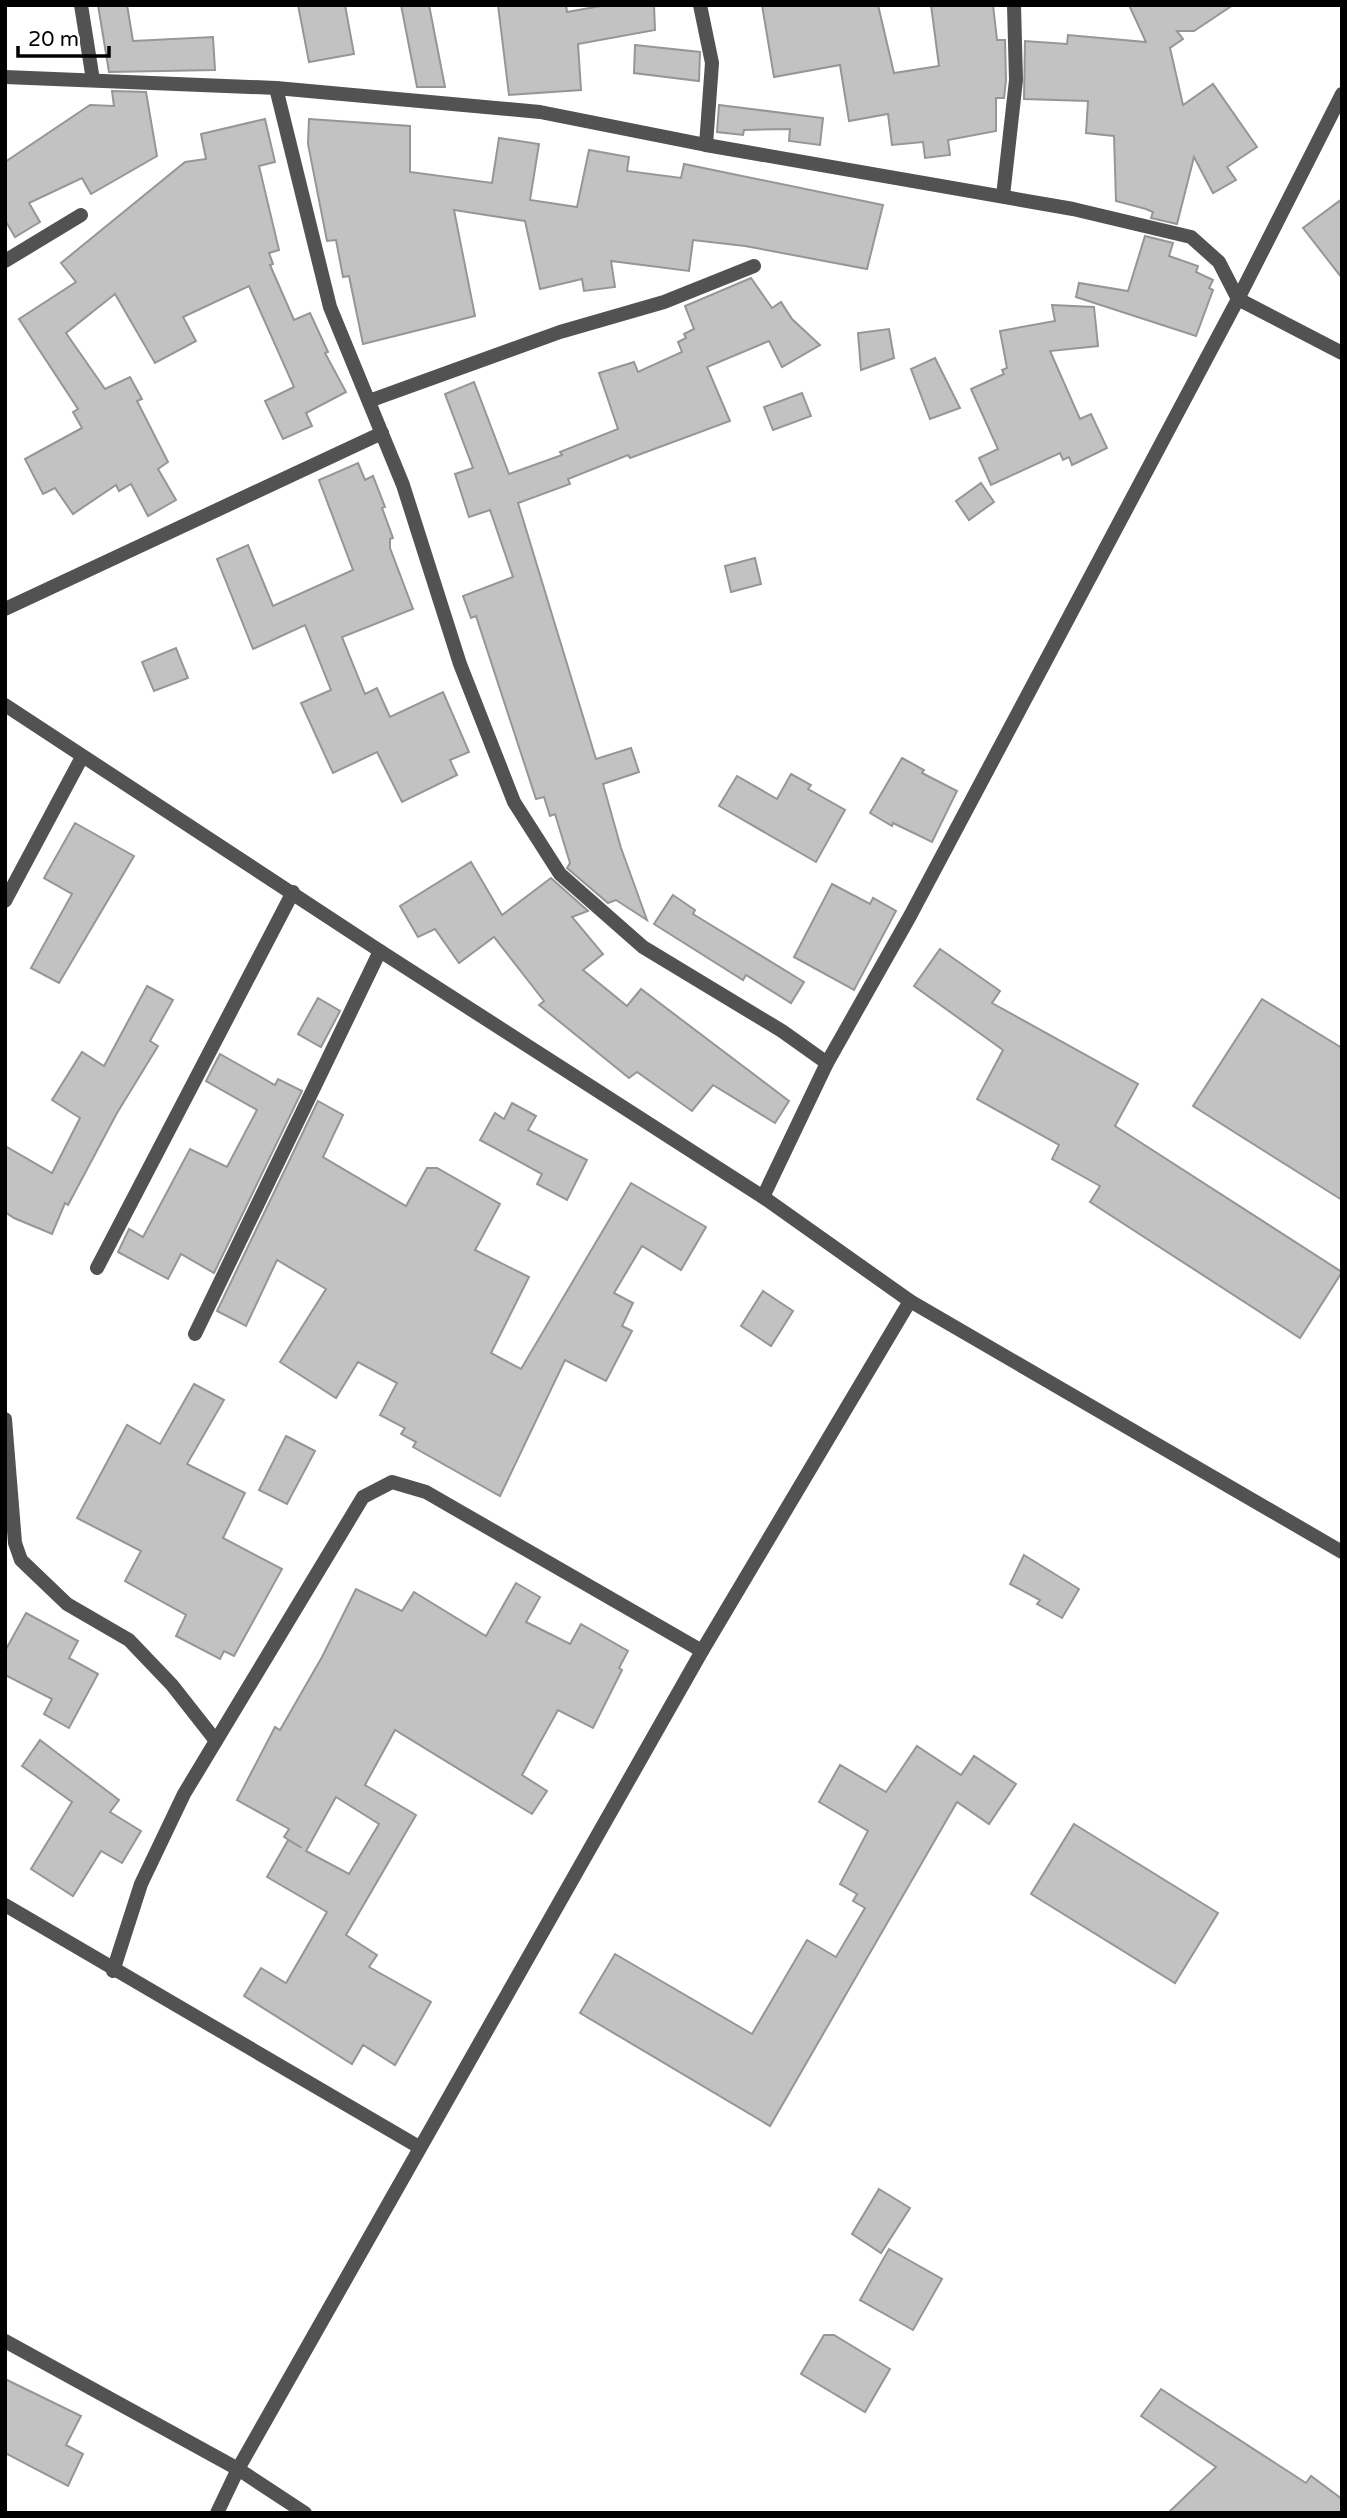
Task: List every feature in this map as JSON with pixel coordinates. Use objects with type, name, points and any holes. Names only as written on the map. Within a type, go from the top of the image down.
[{"type":"street","points":[[81,5],[93,80]]},
{"type":"street","points":[[701,5],[712,64],[706,145]]},
{"type":"street","points":[[1003,196],[1016,80],[1014,5]]},
{"type":"street","points":[[5,77],[276,88],[540,112],[706,145],[1073,209],[1191,237],[1219,262],[1238,299],[1342,353]]},
{"type":"street","points":[[276,88],[330,307],[403,485],[460,664],[514,802],[560,874],[643,947],[782,1031],[827,1063]]},
{"type":"street","points":[[763,1197],[827,1063],[911,916],[1238,299],[1342,94]]},
{"type":"street","points":[[5,242],[9,259],[81,215]]},
{"type":"street","points":[[369,401],[560,332],[664,303],[754,266]]},
{"type":"street","points":[[5,609],[382,433]]},
{"type":"street","points":[[5,705],[380,951],[763,1197],[909,1301],[1342,1552]]},
{"type":"street","points":[[5,901],[82,757]]},
{"type":"street","points":[[97,1268],[293,892]]},
{"type":"street","points":[[195,1334],[380,951]]},
{"type":"street","points":[[217,2513],[238,2469],[419,2147],[702,1651],[909,1301]]},
{"type":"street","points":[[5,1419],[15,1543],[21,1560],[67,1604],[130,1640],[172,1685],[216,1741]]},
{"type":"street","points":[[113,1971],[141,1884],[184,1794],[363,1497],[392,1482],[426,1492],[702,1651]]},
{"type":"street","points":[[5,1905],[113,1971],[419,2147]]},
{"type":"street","points":[[5,2341],[238,2469],[305,2513]]},
{"type":"building","points":[[98,5],[127,5],[133,41],[213,37],[215,70],[109,72]]},
{"type":"building","points":[[298,5],[345,5],[354,54],[309,62]]},
{"type":"building","points":[[401,5],[429,5],[445,87],[417,87]]},
{"type":"building","points":[[498,5],[566,5],[567,12],[606,5],[654,5],[655,30],[578,44],[581,90],[509,95]]},
{"type":"building","points":[[762,5],[878,5],[894,73],[939,66],[931,5],[993,5],[997,40],[1005,40],[1006,80],[1004,98],[996,98],[996,131],[948,140],[950,155],[925,158],[923,142],[892,145],[888,114],[849,121],[840,65],[774,77]]},
{"type":"building","points":[[1129,5],[1233,5],[1194,31],[1177,31],[1183,39],[1170,48],[1183,105],[1213,84],[1257,147],[1227,167],[1236,180],[1213,193],[1194,157],[1177,224],[1151,218],[1153,212],[1116,201],[1114,136],[1086,133],[1088,101],[1024,99],[1025,41],[1067,44],[1068,35],[1146,42]]},
{"type":"building","points":[[635,45],[700,52],[699,81],[634,73]]},
{"type":"building","points":[[112,91],[146,92],[157,156],[91,194],[82,178],[29,203],[40,222],[15,237],[5,220],[5,162],[90,105],[114,106]]},
{"type":"building","points":[[719,105],[823,118],[820,145],[789,141],[790,129],[744,130],[743,135],[717,132]]},
{"type":"building","points":[[265,119],[275,162],[259,166],[279,250],[269,253],[273,264],[270,265],[294,320],[310,313],[328,352],[325,353],[346,392],[306,413],[312,426],[283,439],[265,401],[294,387],[249,286],[183,317],[196,341],[155,363],[115,294],[66,333],[105,389],[130,377],[142,399],[137,401],[168,462],[158,469],[176,500],[148,516],[131,484],[119,491],[116,485],[73,514],[55,488],[43,494],[25,459],[82,428],[73,412],[78,409],[19,319],[76,282],[61,263],[185,162],[206,159],[201,134]]},
{"type":"building","points":[[309,119],[410,126],[410,172],[492,183],[499,138],[539,144],[530,200],[577,207],[589,150],[629,157],[627,171],[681,178],[684,164],[883,205],[867,269],[745,246],[693,240],[689,271],[611,261],[615,287],[584,291],[582,279],[540,289],[525,221],[454,210],[475,316],[363,344],[349,276],[343,277],[336,240],[327,241],[308,144]]},
{"type":"building","points":[[1342,199],[1342,278],[1303,228]]},
{"type":"building","points":[[1145,236],[1173,243],[1169,256],[1198,266],[1196,272],[1213,280],[1209,288],[1213,290],[1196,336],[1076,297],[1079,283],[1128,291]]},
{"type":"building","points":[[751,278],[772,308],[781,302],[792,319],[820,345],[782,367],[769,341],[707,367],[730,421],[630,458],[628,455],[568,479],[570,484],[518,503],[596,759],[631,748],[639,772],[603,784],[621,848],[647,920],[616,900],[608,903],[567,868],[570,863],[555,814],[550,816],[544,797],[536,799],[476,616],[471,618],[463,596],[513,577],[490,510],[469,517],[455,474],[473,468],[445,394],[474,382],[509,474],[562,455],[560,452],[618,429],[599,373],[634,362],[638,372],[682,352],[678,342],[686,338],[684,334],[694,329],[685,306]]},
{"type":"building","points":[[1052,305],[1094,307],[1098,346],[1050,351],[1080,419],[1091,414],[1107,448],[1072,465],[1069,457],[1063,460],[1060,453],[991,485],[979,458],[998,449],[971,389],[1004,374],[1002,370],[1007,368],[1000,331],[1055,321]]},
{"type":"building","points":[[889,329],[894,358],[861,370],[858,333]]},
{"type":"building","points":[[935,358],[960,408],[930,419],[911,369]]},
{"type":"building","points":[[802,393],[811,416],[773,430],[764,407]]},
{"type":"building","points":[[358,463],[365,480],[373,476],[385,507],[382,508],[393,538],[390,539],[390,548],[413,609],[342,637],[365,694],[377,688],[390,717],[443,692],[469,752],[450,760],[457,775],[402,802],[377,752],[333,773],[301,703],[331,690],[305,625],[253,649],[217,559],[248,545],[273,606],[353,570],[319,480]]},
{"type":"building","points":[[981,483],[994,502],[969,520],[956,501]]},
{"type":"building","points":[[755,558],[761,584],[731,592],[725,566]]},
{"type":"building","points":[[176,648],[188,678],[154,691],[142,662]]},
{"type":"building","points":[[902,758],[924,770],[922,773],[957,791],[932,842],[893,823],[892,826],[870,813]]},
{"type":"building","points":[[791,774],[811,785],[808,789],[845,810],[816,862],[719,806],[737,776],[777,799]]},
{"type":"building","points":[[75,823],[134,856],[59,983],[31,968],[72,894],[44,878]]},
{"type":"building","points":[[471,862],[502,915],[551,878],[588,911],[572,917],[603,954],[583,970],[627,1006],[641,989],[789,1101],[775,1123],[713,1085],[692,1111],[637,1072],[629,1078],[539,1005],[544,1001],[494,937],[459,963],[435,929],[418,937],[400,906]]},
{"type":"building","points":[[832,884],[870,904],[873,898],[896,911],[854,990],[794,957]]},
{"type":"building","points":[[673,895],[695,910],[693,914],[804,982],[791,1003],[746,975],[743,980],[654,924]]},
{"type":"building","points":[[940,949],[1000,991],[992,1003],[1138,1084],[1115,1126],[1342,1272],[1300,1338],[1090,1202],[1100,1186],[1052,1159],[1059,1145],[977,1099],[1003,1050],[914,986]]},
{"type":"building","points":[[147,986],[173,1000],[150,1041],[158,1046],[117,1113],[68,1205],[65,1203],[52,1234],[14,1218],[5,1212],[5,1146],[52,1173],[80,1118],[52,1100],[82,1052],[104,1066]]},
{"type":"building","points":[[318,998],[340,1011],[321,1047],[298,1034]]},
{"type":"building","points":[[1262,999],[1342,1048],[1342,1200],[1193,1106]]},
{"type":"building","points":[[220,1054],[275,1085],[278,1079],[302,1091],[214,1273],[181,1254],[168,1279],[118,1252],[129,1229],[143,1237],[190,1149],[227,1167],[257,1110],[206,1081]]},
{"type":"building","points":[[318,1101],[343,1115],[323,1157],[406,1206],[427,1168],[437,1168],[500,1204],[475,1250],[529,1277],[491,1353],[521,1369],[631,1183],[706,1227],[681,1270],[642,1246],[614,1293],[633,1303],[622,1326],[632,1331],[606,1381],[565,1360],[500,1496],[413,1447],[416,1442],[401,1434],[405,1428],[380,1415],[397,1383],[358,1362],[336,1398],[280,1362],[326,1289],[277,1260],[246,1326],[217,1311]]},
{"type":"building","points":[[512,1103],[536,1116],[528,1130],[587,1160],[567,1200],[537,1184],[542,1174],[480,1140],[495,1113],[504,1119]]},
{"type":"building","points":[[763,1291],[793,1311],[771,1346],[741,1326]]},
{"type":"building","points":[[194,1384],[224,1400],[187,1464],[245,1493],[223,1538],[282,1569],[234,1656],[224,1651],[220,1659],[176,1636],[186,1615],[125,1581],[141,1551],[77,1518],[127,1425],[160,1444]]},
{"type":"building","points":[[286,1436],[315,1451],[287,1504],[259,1490]]},
{"type":"building","points":[[1024,1555],[1079,1589],[1062,1618],[1037,1604],[1040,1600],[1010,1584]]},
{"type":"building","points":[[516,1583],[540,1597],[526,1622],[570,1644],[581,1624],[628,1651],[619,1668],[622,1670],[593,1728],[558,1710],[522,1775],[547,1791],[532,1814],[395,1730],[365,1785],[416,1815],[346,1935],[377,1955],[369,1967],[431,2002],[395,2065],[363,2045],[352,2064],[244,1996],[261,1968],[286,1983],[327,1912],[267,1877],[288,1840],[302,1848],[284,1837],[289,1829],[237,1800],[275,1727],[280,1730],[322,1657],[356,1589],[402,1611],[414,1592],[486,1636]],"holes":[[[336,1797],[379,1824],[349,1874],[306,1851]]]},
{"type":"building","points":[[26,1613],[78,1641],[69,1658],[98,1674],[69,1728],[44,1714],[52,1699],[5,1675],[5,1651]]},
{"type":"building","points":[[40,1740],[119,1800],[110,1812],[141,1831],[122,1863],[101,1851],[73,1896],[31,1869],[72,1802],[22,1766]]},
{"type":"building","points":[[917,1746],[961,1775],[974,1756],[1016,1784],[989,1824],[957,1802],[770,2126],[580,2013],[615,1954],[752,2034],[807,1940],[836,1957],[865,1908],[853,1901],[857,1894],[840,1884],[868,1831],[819,1802],[840,1765],[886,1792]]},
{"type":"building","points":[[1074,1824],[1218,1913],[1175,1983],[1031,1894]]},
{"type":"building","points":[[879,2189],[910,2208],[881,2253],[852,2234]]},
{"type":"building","points":[[889,2249],[942,2279],[913,2330],[860,2300]]},
{"type":"building","points":[[824,2335],[834,2335],[890,2369],[865,2412],[801,2374]]},
{"type":"building","points":[[5,2379],[81,2416],[66,2445],[83,2454],[68,2486],[5,2453]]},
{"type":"building","points":[[1161,2389],[1306,2483],[1311,2476],[1342,2499],[1342,2513],[1168,2513],[1216,2467],[1141,2416]]}]
